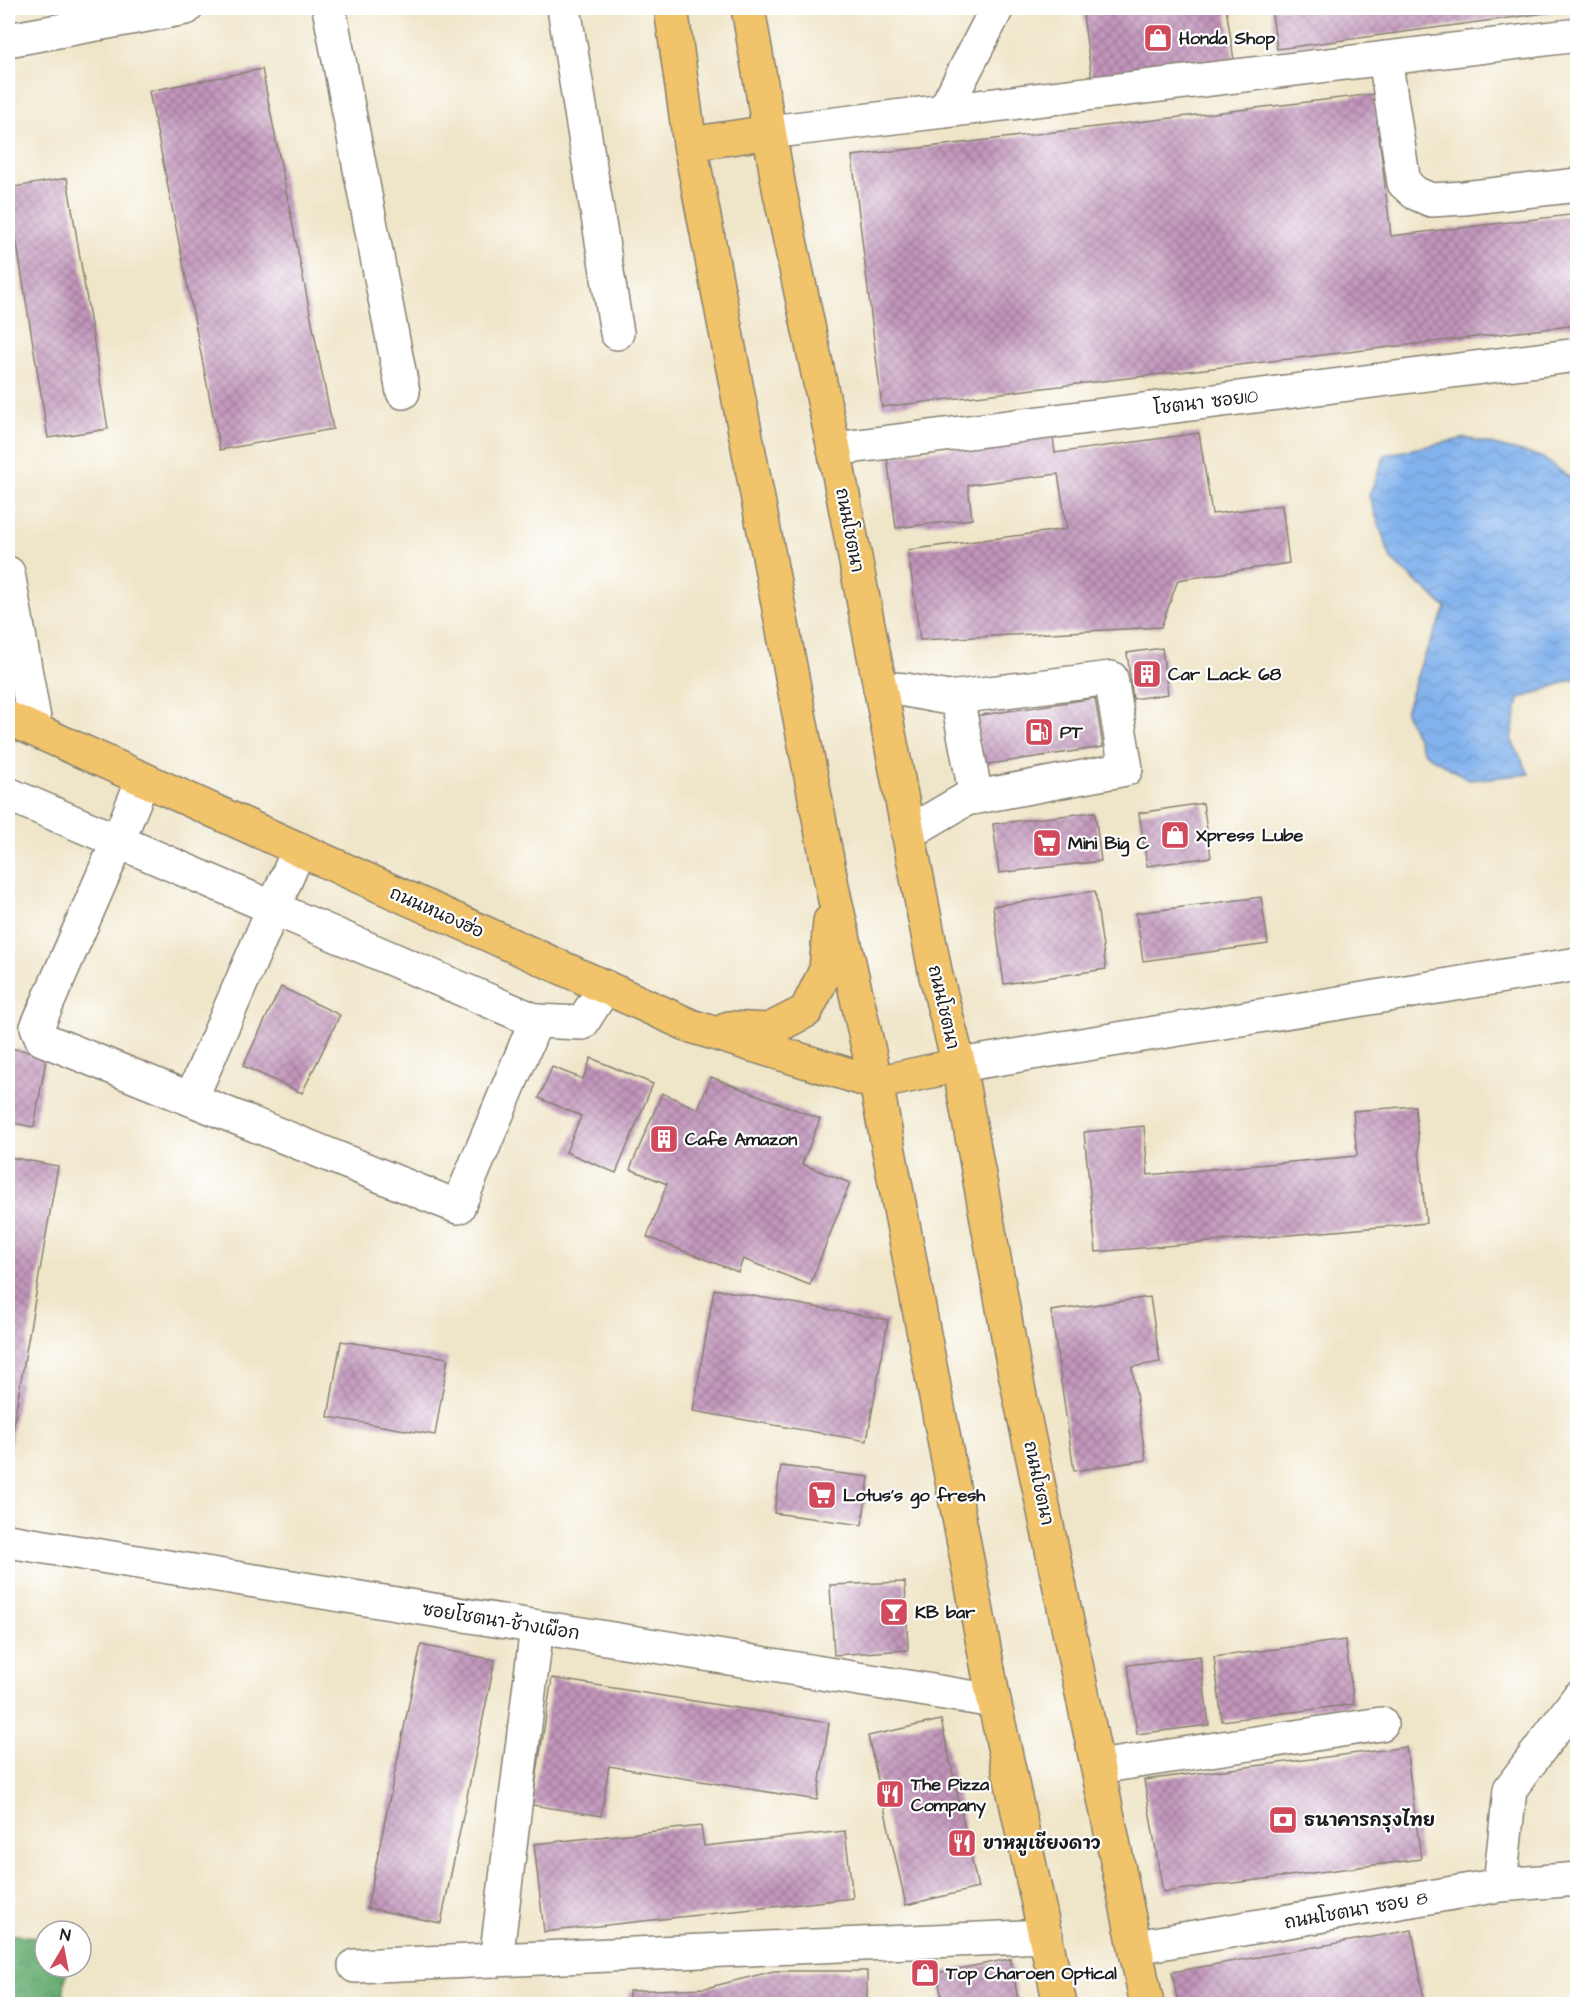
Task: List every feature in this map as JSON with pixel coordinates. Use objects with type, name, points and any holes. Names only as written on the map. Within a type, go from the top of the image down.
[{"type":"main road","points":[[671,8],[690,144],[833,891],[876,1083],[994,1701],[1060,2004]]},
{"type":"main road","name":"ถนนโชตนา","points":[[748,8],[769,132],[834,449],[936,976],[958,1065],[1013,1363],[1147,2004]]},
{"type":"main road","points":[[690,144],[769,132]]},
{"type":"main road","name":"ถนนหนองฮ่อ","points":[[22,724],[691,1026],[876,1083]]},
{"type":"main road","points":[[691,1026],[769,1030],[806,1011],[826,970],[833,891]]},
{"type":"main road","points":[[876,1083],[958,1065]]},
{"type":"street","points":[[8,40],[186,8]]},
{"type":"street","points":[[329,8],[403,392]]},
{"type":"street","points":[[564,8],[617,333]]},
{"type":"street","points":[[944,111],[997,8]]},
{"type":"street","points":[[769,132],[1578,35]]},
{"type":"street","points":[[1384,58],[1404,183],[1415,194],[1431,200],[1578,185]]},
{"type":"street","name":"โชตนา ซอย10","points":[[834,449],[1578,355]]},
{"type":"street","points":[[8,573],[22,724]]},
{"type":"street","points":[[880,688],[906,690],[948,698],[1111,678],[1126,769],[966,799],[908,833]]},
{"type":"street","points":[[957,697],[976,797]]},
{"type":"street","points":[[142,779],[118,842],[37,1027],[42,1039],[458,1207],[537,1021]]},
{"type":"street","points":[[8,794],[537,1021],[582,1023],[605,987]]},
{"type":"street","points":[[191,1099],[299,849]]},
{"type":"street","points":[[958,1065],[1578,964]]},
{"type":"street","name":"ซอยโชตนา-ช้างเผือก","points":[[8,1541],[994,1701]]},
{"type":"street","points":[[496,1960],[537,1627]]},
{"type":"street","points":[[1500,1885],[1510,1789],[1578,1698]]},
{"type":"street","points":[[1098,1767],[1381,1724]]},
{"type":"street","name":"ถนนโชตนา ซอย 8","points":[[1136,1947],[1500,1885],[1578,1879]]},
{"type":"street","points":[[354,1966],[1046,1936]]},
{"type":"green space","points":[[8,1934],[33,1937],[33,1979],[65,1979],[62,2004],[8,2004]]},
{"type":"water","points":[[1466,438],[1541,457],[1577,483],[1577,678],[1519,699],[1511,739],[1529,774],[1470,780],[1424,753],[1405,712],[1423,658],[1446,608],[1391,559],[1369,496],[1385,455]]},
{"type":"building","name":"Honda Shop","points":[[1136,8],[1226,8],[1234,60],[1092,80],[1083,15]]},
{"type":"building","points":[[1271,8],[1575,8],[1575,9],[1277,49]]},
{"type":"building","points":[[262,69],[333,429],[220,450],[149,91]]},
{"type":"building","points":[[1374,94],[1391,236],[1578,214],[1578,325],[882,407],[852,156]]},
{"type":"building","points":[[67,178],[108,429],[48,438],[8,188]]},
{"type":"building","points":[[1199,433],[1212,514],[1282,505],[1289,563],[1178,580],[1161,627],[920,640],[908,550],[1067,529],[1058,474],[968,485],[972,519],[896,528],[887,456],[1053,436],[1055,453]]},
{"type":"building","name":"Car Lack 68","points":[[1162,648],[1168,694],[1133,699],[1127,653]]},
{"type":"building","name":"PT","points":[[1095,698],[1103,747],[983,765],[975,716]]},
{"type":"building","name":"Xpress Lube","points":[[1203,803],[1211,857],[1147,866],[1139,813]]},
{"type":"building","name":"Mini Big C","points":[[1095,812],[1101,861],[999,873],[993,824]]},
{"type":"building","points":[[1095,891],[1106,969],[1004,984],[993,906]]},
{"type":"building","points":[[1261,897],[1268,944],[1143,961],[1136,913]]},
{"type":"building","points":[[281,987],[340,1015],[302,1093],[243,1066]]},
{"type":"building","points":[[8,1048],[47,1054],[34,1127],[8,1122]]},
{"type":"building","points":[[591,1058],[653,1084],[616,1173],[566,1152],[581,1116],[539,1098],[552,1067],[583,1079]]},
{"type":"building","points":[[711,1077],[820,1119],[802,1164],[850,1183],[810,1285],[743,1259],[738,1272],[647,1237],[667,1184],[630,1169],[662,1093],[698,1109]]},
{"type":"building","points":[[1415,1106],[1426,1223],[1096,1252],[1084,1132],[1144,1126],[1148,1175],[1357,1156],[1353,1111]]},
{"type":"building","points":[[8,1157],[58,1166],[9,1450],[8,1450]]},
{"type":"building","points":[[714,1289],[888,1320],[867,1441],[693,1411]]},
{"type":"building","points":[[1150,1297],[1160,1362],[1132,1367],[1146,1460],[1074,1471],[1051,1311]]},
{"type":"building","points":[[341,1341],[448,1358],[435,1435],[328,1417]]},
{"type":"building","name":"Lotus's go fresh","points":[[781,1466],[869,1477],[862,1525],[774,1513]]},
{"type":"building","points":[[905,1582],[908,1650],[834,1655],[830,1585]]},
{"type":"building","points":[[1345,1640],[1354,1704],[1222,1721],[1214,1657]]},
{"type":"building","points":[[421,1645],[495,1660],[441,1923],[367,1908]]},
{"type":"building","points":[[1200,1656],[1209,1725],[1137,1734],[1128,1665]]},
{"type":"building","points":[[552,1678],[829,1723],[817,1800],[609,1766],[601,1816],[532,1805]]},
{"type":"building","points":[[941,1720],[978,1888],[906,1905],[868,1736]]},
{"type":"building","name":"ธนาคารกรุงไทย","points":[[1406,1747],[1421,1859],[1163,1892],[1144,1780]]},
{"type":"building","points":[[701,1826],[704,1846],[845,1831],[853,1898],[544,1932],[534,1844]]},
{"type":"building","points":[[1412,1930],[1425,2004],[1178,2004],[1172,1972]]},
{"type":"building","points":[[1010,1959],[1019,2004],[943,2004],[937,1973]]},
{"type":"building","points":[[774,1971],[867,1971],[867,2004],[629,2004],[629,1991],[706,1988]]},
{"type":"place","name":"Honda Shop","points":[[1158,38]]},
{"type":"place","name":"Car Lack 68","points":[[1147,674]]},
{"type":"place","name":"PT","points":[[1039,732]]},
{"type":"place","name":"Xpress Lube","points":[[1175,835]]},
{"type":"place","name":"Mini Big C","points":[[1047,843]]},
{"type":"place","name":"Cafe Amazon","points":[[664,1139]]},
{"type":"place","name":"Lotus's go fresh","points":[[822,1495]]},
{"type":"place","name":"KB bar","points":[[894,1612]]},
{"type":"place","name":"The Pizza Company","points":[[890,1794]]},
{"type":"place","name":"ธนาคารกรุงไทย","points":[[1283,1820]]},
{"type":"place","name":"ขาหมูเชียงดาว","points":[[962,1843]]},
{"type":"place","name":"Top Charoen Optical","points":[[925,1973]]}]
